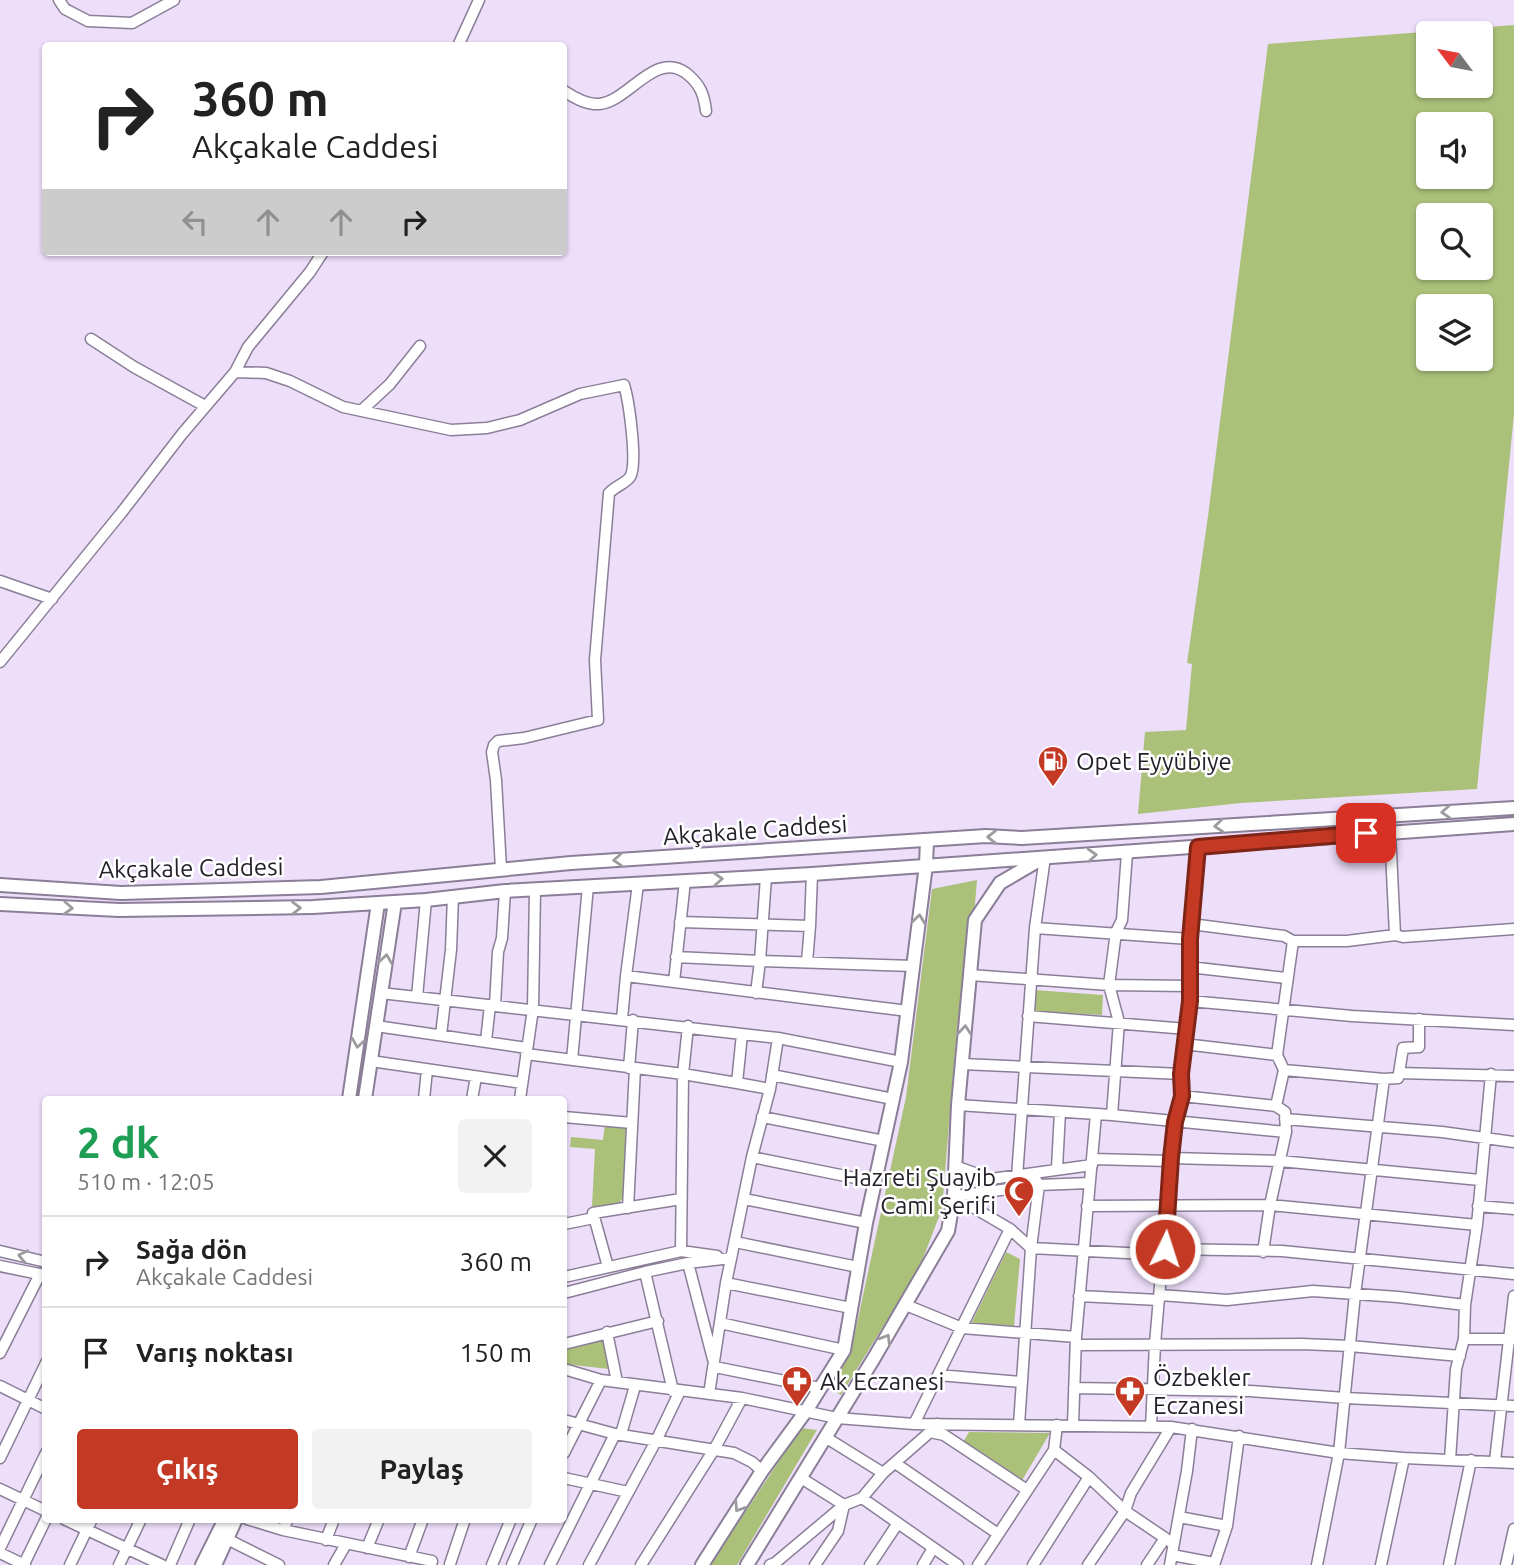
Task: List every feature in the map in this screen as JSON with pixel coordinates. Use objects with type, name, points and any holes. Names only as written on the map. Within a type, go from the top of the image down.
[{"type":"main road","name":"Akçakale Caddesi","points":[[0,885],[121,893],[295,888],[500,869],[986,836],[1022,838],[1514,808]]},
{"type":"main road","name":"Akçakale Caddesi","points":[[0,904],[119,910],[313,907],[426,900],[505,891],[812,874],[1514,824]]},
{"type":"main road","points":[[702,1565],[844,1350],[866,1223],[901,1062],[927,840]]},
{"type":"main road","points":[[747,1565],[906,1305],[948,1231],[954,1196],[958,1105],[975,920],[1000,883],[1045,857]]},
{"type":"main road","points":[[365,1096],[395,902]]},
{"type":"main road","points":[[349,1096],[378,903]]},
{"type":"main road","points":[[215,1565],[225,1523]]},
{"type":"main road","points":[[202,1565],[233,1523]]},
{"type":"street","points":[[59,0],[65,9],[88,21],[132,23],[174,0]]},
{"type":"street","points":[[460,42],[479,0]]},
{"type":"street","points":[[567,93],[597,104],[626,91],[656,69],[681,69],[704,93],[706,111]]},
{"type":"street","points":[[0,662],[235,372],[248,347],[320,256]]},
{"type":"street","points":[[91,339],[134,367],[205,406]]},
{"type":"street","points":[[361,411],[390,384],[420,346]]},
{"type":"street","points":[[235,372],[266,373],[290,381],[343,407],[451,430],[486,428],[520,419],[580,394],[624,385],[629,404],[634,469],[628,480],[617,485],[610,493],[595,660],[598,720],[524,738],[498,741],[494,745],[492,752],[500,869]]},
{"type":"street","points":[[0,581],[52,599]]},
{"type":"street","points":[[1390,831],[1395,935]]},
{"type":"street","points":[[1152,1427],[1155,1344],[1171,1160],[1175,1122],[1182,1096],[1181,1074],[1190,1001],[1190,939],[1198,847]]},
{"type":"street","points":[[1112,1115],[1119,1022],[1109,985],[1116,932],[1122,920],[1127,853]]},
{"type":"street","points":[[1017,1177],[1035,928],[1045,857]]},
{"type":"street","points":[[807,962],[812,874]]},
{"type":"street","points":[[757,993],[766,877]]},
{"type":"street","points":[[674,982],[685,881]]},
{"type":"street","points":[[628,1208],[632,1068],[626,976],[638,884]]},
{"type":"street","points":[[572,1060],[588,886]]},
{"type":"street","points":[[520,1096],[533,1009],[535,890]]},
{"type":"street","points":[[486,1041],[502,939],[505,891]]},
{"type":"street","points":[[441,1035],[447,1000],[453,897]]},
{"type":"street","points":[[417,997],[426,900]]},
{"type":"street","points":[[680,922],[810,926]]},
{"type":"street","points":[[1191,925],[1284,936],[1293,941],[1347,941],[1395,935],[1403,937],[1514,929]]},
{"type":"street","points":[[1035,928],[1190,939]]},
{"type":"street","points":[[1276,1106],[1284,1070],[1278,1055],[1286,978],[1293,941]]},
{"type":"street","points":[[676,957],[914,965]]},
{"type":"street","points":[[1189,967],[1286,978]]},
{"type":"street","points":[[970,975],[1109,985],[1188,986]]},
{"type":"street","points":[[626,976],[908,1011]]},
{"type":"street","points":[[381,993],[688,1026],[778,1038],[901,1062]]},
{"type":"street","points":[[1190,1001],[1282,1010],[1514,1025]]},
{"type":"street","points":[[1028,1016],[1187,1029]]},
{"type":"street","points":[[1284,1070],[1398,1078],[1403,1048],[1419,1047],[1419,1019]]},
{"type":"street","points":[[376,1026],[486,1041],[572,1060],[683,1074],[770,1089]]},
{"type":"street","points":[[681,1251],[683,1074],[688,1026]]},
{"type":"street","points":[[737,1083],[742,1034]]},
{"type":"street","points":[[709,1394],[726,1283],[751,1157],[770,1089],[778,1038]]},
{"type":"street","points":[[1184,1044],[1278,1055]]},
{"type":"street","points":[[370,1060],[522,1083]]},
{"type":"street","points":[[962,1064],[1181,1074]]},
{"type":"street","points":[[424,1096],[427,1070]]},
{"type":"street","points":[[1399,1073],[1514,1076]]},
{"type":"street","points":[[1450,1460],[1456,1369],[1464,1339],[1465,1306],[1477,1225],[1491,1074]]},
{"type":"street","points":[[772,1075],[893,1099]]},
{"type":"street","points":[[473,1096],[476,1077]]},
{"type":"street","points":[[1317,1565],[1339,1453],[1355,1294],[1368,1215],[1384,1079]]},
{"type":"street","points":[[1182,1096],[1276,1106],[1285,1112],[1286,1132],[1263,1252]]},
{"type":"street","points":[[958,1105],[1112,1115],[1286,1132]]},
{"type":"street","points":[[1057,1168],[1060,1112]]},
{"type":"street","points":[[1073,1425],[1082,1253],[1097,1114]]},
{"type":"street","points":[[567,1117],[632,1124]]},
{"type":"street","points":[[762,1117],[884,1141]]},
{"type":"street","points":[[1285,1119],[1484,1136],[1514,1142]]},
{"type":"street","points":[[751,1157],[875,1182]]},
{"type":"street","points":[[955,1166],[990,1179],[1017,1177],[1092,1162],[1280,1161],[1480,1180]]},
{"type":"street","points":[[1019,1425],[1031,1248],[1039,1185],[1032,1174]]},
{"type":"street","points":[[954,1196],[1039,1185],[1089,1183]]},
{"type":"street","points":[[954,1196],[1010,1229],[1031,1248],[1082,1253],[1282,1251],[1514,1274]]},
{"type":"street","points":[[608,1267],[593,1213],[681,1199]]},
{"type":"street","points":[[744,1199],[866,1223]]},
{"type":"street","points":[[1087,1206],[1270,1205],[1477,1225]]},
{"type":"street","points":[[1478,1206],[1514,1209]]},
{"type":"street","points":[[567,1223],[594,1218]]},
{"type":"street","points":[[914,1424],[1010,1229]]},
{"type":"street","points":[[735,1242],[858,1266]]},
{"type":"street","points":[[0,1251],[42,1261]]},
{"type":"street","points":[[567,1277],[681,1251],[731,1258]]},
{"type":"street","points":[[567,1292],[688,1263],[731,1258]]},
{"type":"street","points":[[688,1263],[715,1367]]},
{"type":"street","points":[[0,1266],[42,1275]]},
{"type":"street","points":[[589,1565],[656,1441],[676,1391],[645,1272]]},
{"type":"street","points":[[0,1353],[3,1339],[42,1277]]},
{"type":"street","points":[[726,1283],[851,1308]]},
{"type":"street","points":[[1079,1296],[1227,1300],[1313,1291],[1465,1306]]},
{"type":"street","points":[[1495,1461],[1514,1296]]},
{"type":"street","points":[[906,1305],[962,1328],[1026,1333],[1076,1341],[1350,1346],[1460,1356]]},
{"type":"street","points":[[567,1343],[658,1321]]},
{"type":"street","points":[[720,1323],[844,1350]]},
{"type":"street","points":[[607,1332],[617,1382]]},
{"type":"street","points":[[1464,1339],[1511,1339]]},
{"type":"street","points":[[715,1367],[820,1388]]},
{"type":"street","points":[[567,1370],[601,1380],[742,1398],[837,1418],[934,1428],[1019,1425],[1171,1427],[1339,1453],[1514,1462]]},
{"type":"street","points":[[0,1458],[42,1371]]},
{"type":"street","points":[[938,1375],[1021,1382]]},
{"type":"street","points":[[567,1447],[601,1380]]},
{"type":"street","points":[[0,1386],[42,1407]]},
{"type":"street","points":[[550,1565],[589,1485],[618,1434],[635,1386]]},
{"type":"street","points":[[1074,1388],[1250,1391],[1514,1406]]},
{"type":"street","points":[[641,1565],[715,1448],[742,1398]]},
{"type":"street","points":[[567,1421],[618,1434],[734,1452],[762,1471]]},
{"type":"street","points":[[978,1565],[1054,1450],[1057,1426]]},
{"type":"street","points":[[1088,1565],[1125,1511],[1131,1493],[1171,1427]]},
{"type":"street","points":[[769,1565],[775,1563],[844,1505],[862,1498],[883,1473],[934,1428]]},
{"type":"street","points":[[934,1428],[1027,1490]]},
{"type":"street","points":[[1147,1565],[1169,1541],[1179,1517],[1188,1471],[1192,1429]]},
{"type":"street","points":[[1054,1450],[1090,1478],[1125,1511],[1169,1541],[1171,1560],[1214,1564],[1227,1526],[1240,1436]]},
{"type":"street","points":[[825,1437],[883,1473]]},
{"type":"street","points":[[1381,1565],[1404,1458]]},
{"type":"street","points":[[42,1461],[0,1551],[24,1565],[44,1523]]},
{"type":"street","points":[[1449,1565],[1471,1461]]},
{"type":"street","points":[[895,1463],[998,1534]]},
{"type":"street","points":[[801,1478],[844,1505]]},
{"type":"street","points":[[1033,1565],[1090,1478]]},
{"type":"street","points":[[567,1479],[628,1492]]},
{"type":"street","points":[[0,1489],[42,1509]]},
{"type":"street","points":[[862,1498],[958,1565]]},
{"type":"street","points":[[816,1565],[838,1531],[844,1505]]},
{"type":"street","points":[[1179,1517],[1227,1526]]},
{"type":"street","points":[[72,1523],[155,1564]]},
{"type":"street","points":[[70,1565],[90,1523]]},
{"type":"street","points":[[119,1565],[139,1523]]},
{"type":"street","points":[[170,1565],[188,1523]]},
{"type":"street","points":[[260,1523],[432,1563],[452,1564],[463,1523]]},
{"type":"street","points":[[283,1530],[286,1523]]},
{"type":"street","points":[[326,1540],[332,1523]]},
{"type":"street","points":[[367,1548],[377,1523]]},
{"type":"street","points":[[409,1557],[422,1523]]},
{"type":"street","points":[[492,1565],[509,1523]]},
{"type":"street","points":[[512,1565],[531,1523]]},
{"type":"street","points":[[870,1565],[898,1523]]},
{"type":"street","points":[[1506,1565],[1514,1529]]},
{"type":"street","points":[[223,1537],[279,1565]]},
{"type":"street","points":[[334,1565],[346,1544]]},
{"type":"street","points":[[923,1565],[933,1548]]},
{"type":"green space","points":[[1514,25],[1514,414],[1477,789],[1241,803],[1138,814],[1145,732],[1186,730],[1192,664],[1187,663],[1268,44],[1416,33],[1416,98],[1493,98],[1493,27]]},
{"type":"green space","points":[[977,880],[972,941],[957,1028],[942,1209],[910,1292],[892,1323],[887,1320],[841,1395],[831,1389],[851,1351],[906,1097],[932,889]]},
{"type":"green space","points":[[1034,990],[1103,995],[1102,1015],[1034,1011]]},
{"type":"green space","points":[[605,1124],[626,1126],[624,1195],[619,1204],[595,1207],[592,1206],[595,1149],[570,1147],[571,1137],[603,1140]]},
{"type":"green space","points":[[1006,1252],[1020,1259],[1014,1326],[971,1324]]},
{"type":"green space","points":[[604,1337],[609,1369],[567,1364],[567,1350]]},
{"type":"green space","points":[[801,1428],[817,1430],[737,1565],[710,1565]]},
{"type":"green space","points":[[969,1432],[1050,1433],[1021,1482],[962,1444]]},
{"type":"place","name":"Opet Eyyübiye","points":[[1053,788]]},
{"type":"place","name":"Hazreti Şuayib Cami Şerifi","points":[[1019,1218]]},
{"type":"place","name":"Ak Eczanesi","points":[[797,1408]]},
{"type":"place","name":"Özbekler Eczanesi","points":[[1130,1418]]},
{"type":"route","points":[[1165,1249],[1171,1158],[1175,1122],[1182,1096],[1181,1074],[1190,1001],[1190,939],[1198,847],[1366,833]]}]
